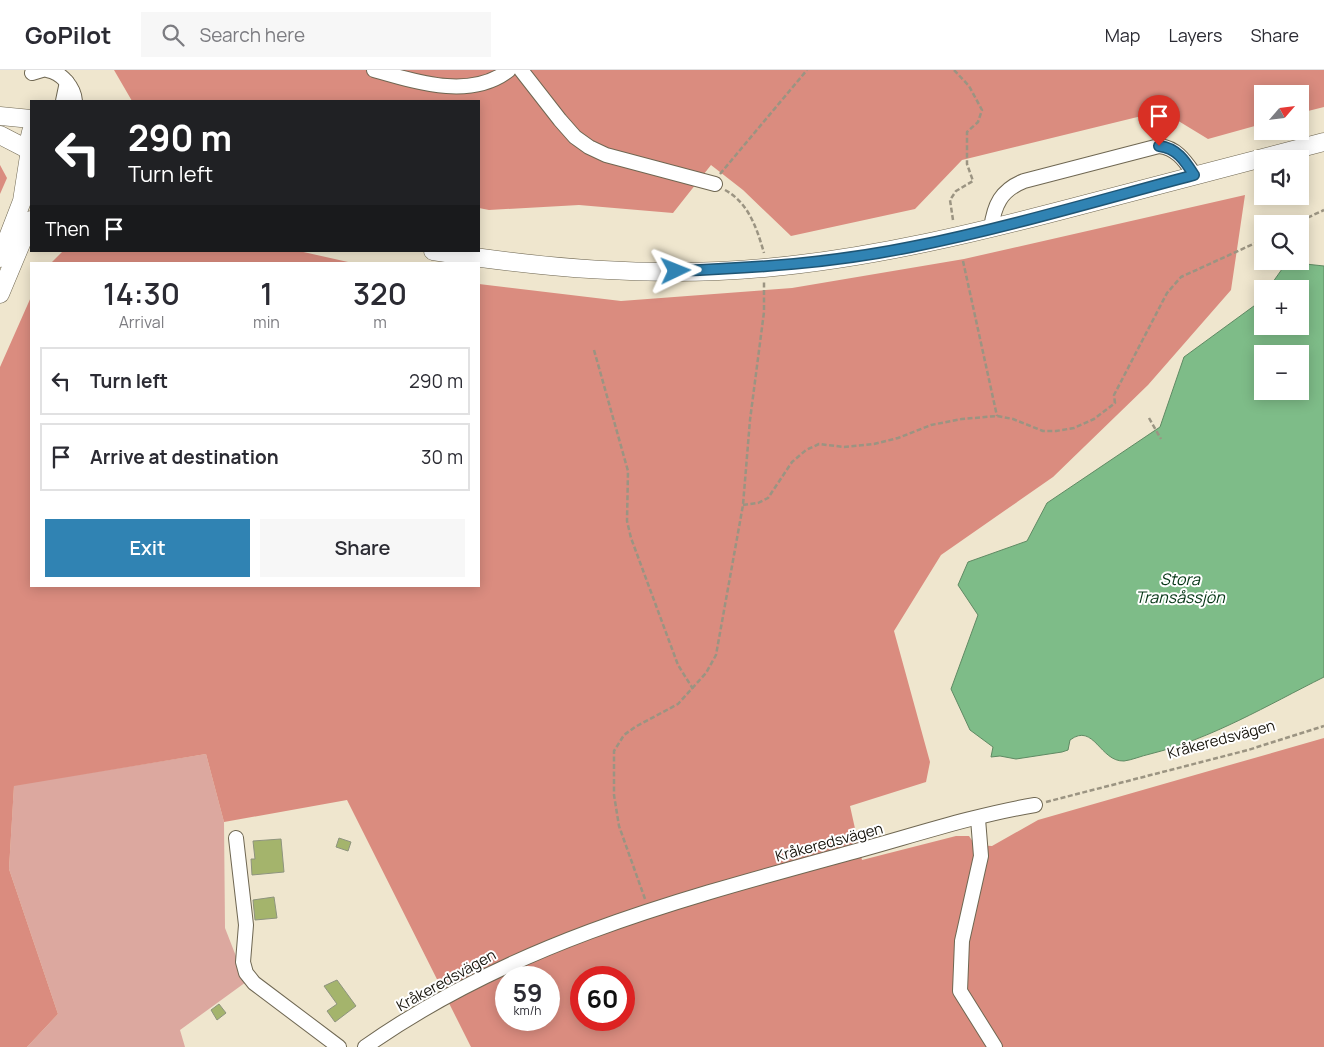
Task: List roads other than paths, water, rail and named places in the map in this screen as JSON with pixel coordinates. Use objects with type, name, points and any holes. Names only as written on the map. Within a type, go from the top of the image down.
[{"type":"main road","points":[[0,116],[30,119]]},
{"type":"main road","points":[[0,135],[29,155],[22,201],[0,258]]},
{"type":"main road","points":[[438,252],[508,263],[599,271],[763,268],[901,249],[991,229],[1324,142]]},
{"type":"main road","points":[[0,294],[30,224]]},
{"type":"street","points":[[47,70],[55,73],[66,82],[75,100]]},
{"type":"street","points":[[374,70],[423,84],[455,88],[498,78],[509,70]]},
{"type":"street","points":[[521,70],[560,120],[575,137],[589,148],[606,155],[715,184]]},
{"type":"street","points":[[63,100],[66,82]]},
{"type":"street","points":[[991,229],[993,214],[1003,193],[1011,186],[1024,181],[1159,146],[1168,147],[1177,152],[1194,175]]},
{"type":"street","name":"Kråkeredsvägen","points":[[365,1047],[467,984],[551,945],[648,909],[1035,805]]},
{"type":"street","points":[[978,819],[981,856],[962,942],[960,991],[995,1047]]},
{"type":"street","points":[[236,838],[246,926],[243,949],[246,973],[254,983],[338,1047]]},
{"type":"water","name":"Stora Transåssjön","points":[[1309,264],[1324,266],[1324,677],[1260,710],[1195,740],[1130,760],[1116,760],[1085,736],[1078,736],[1070,740],[1068,750],[1062,752],[1016,759],[1000,756],[991,757],[993,747],[970,730],[951,689],[978,615],[958,585],[968,562],[1027,541],[1047,503],[1160,427],[1184,357],[1254,306],[1254,335],[1309,335],[1309,280],[1274,280],[1281,270],[1309,270]]}]
